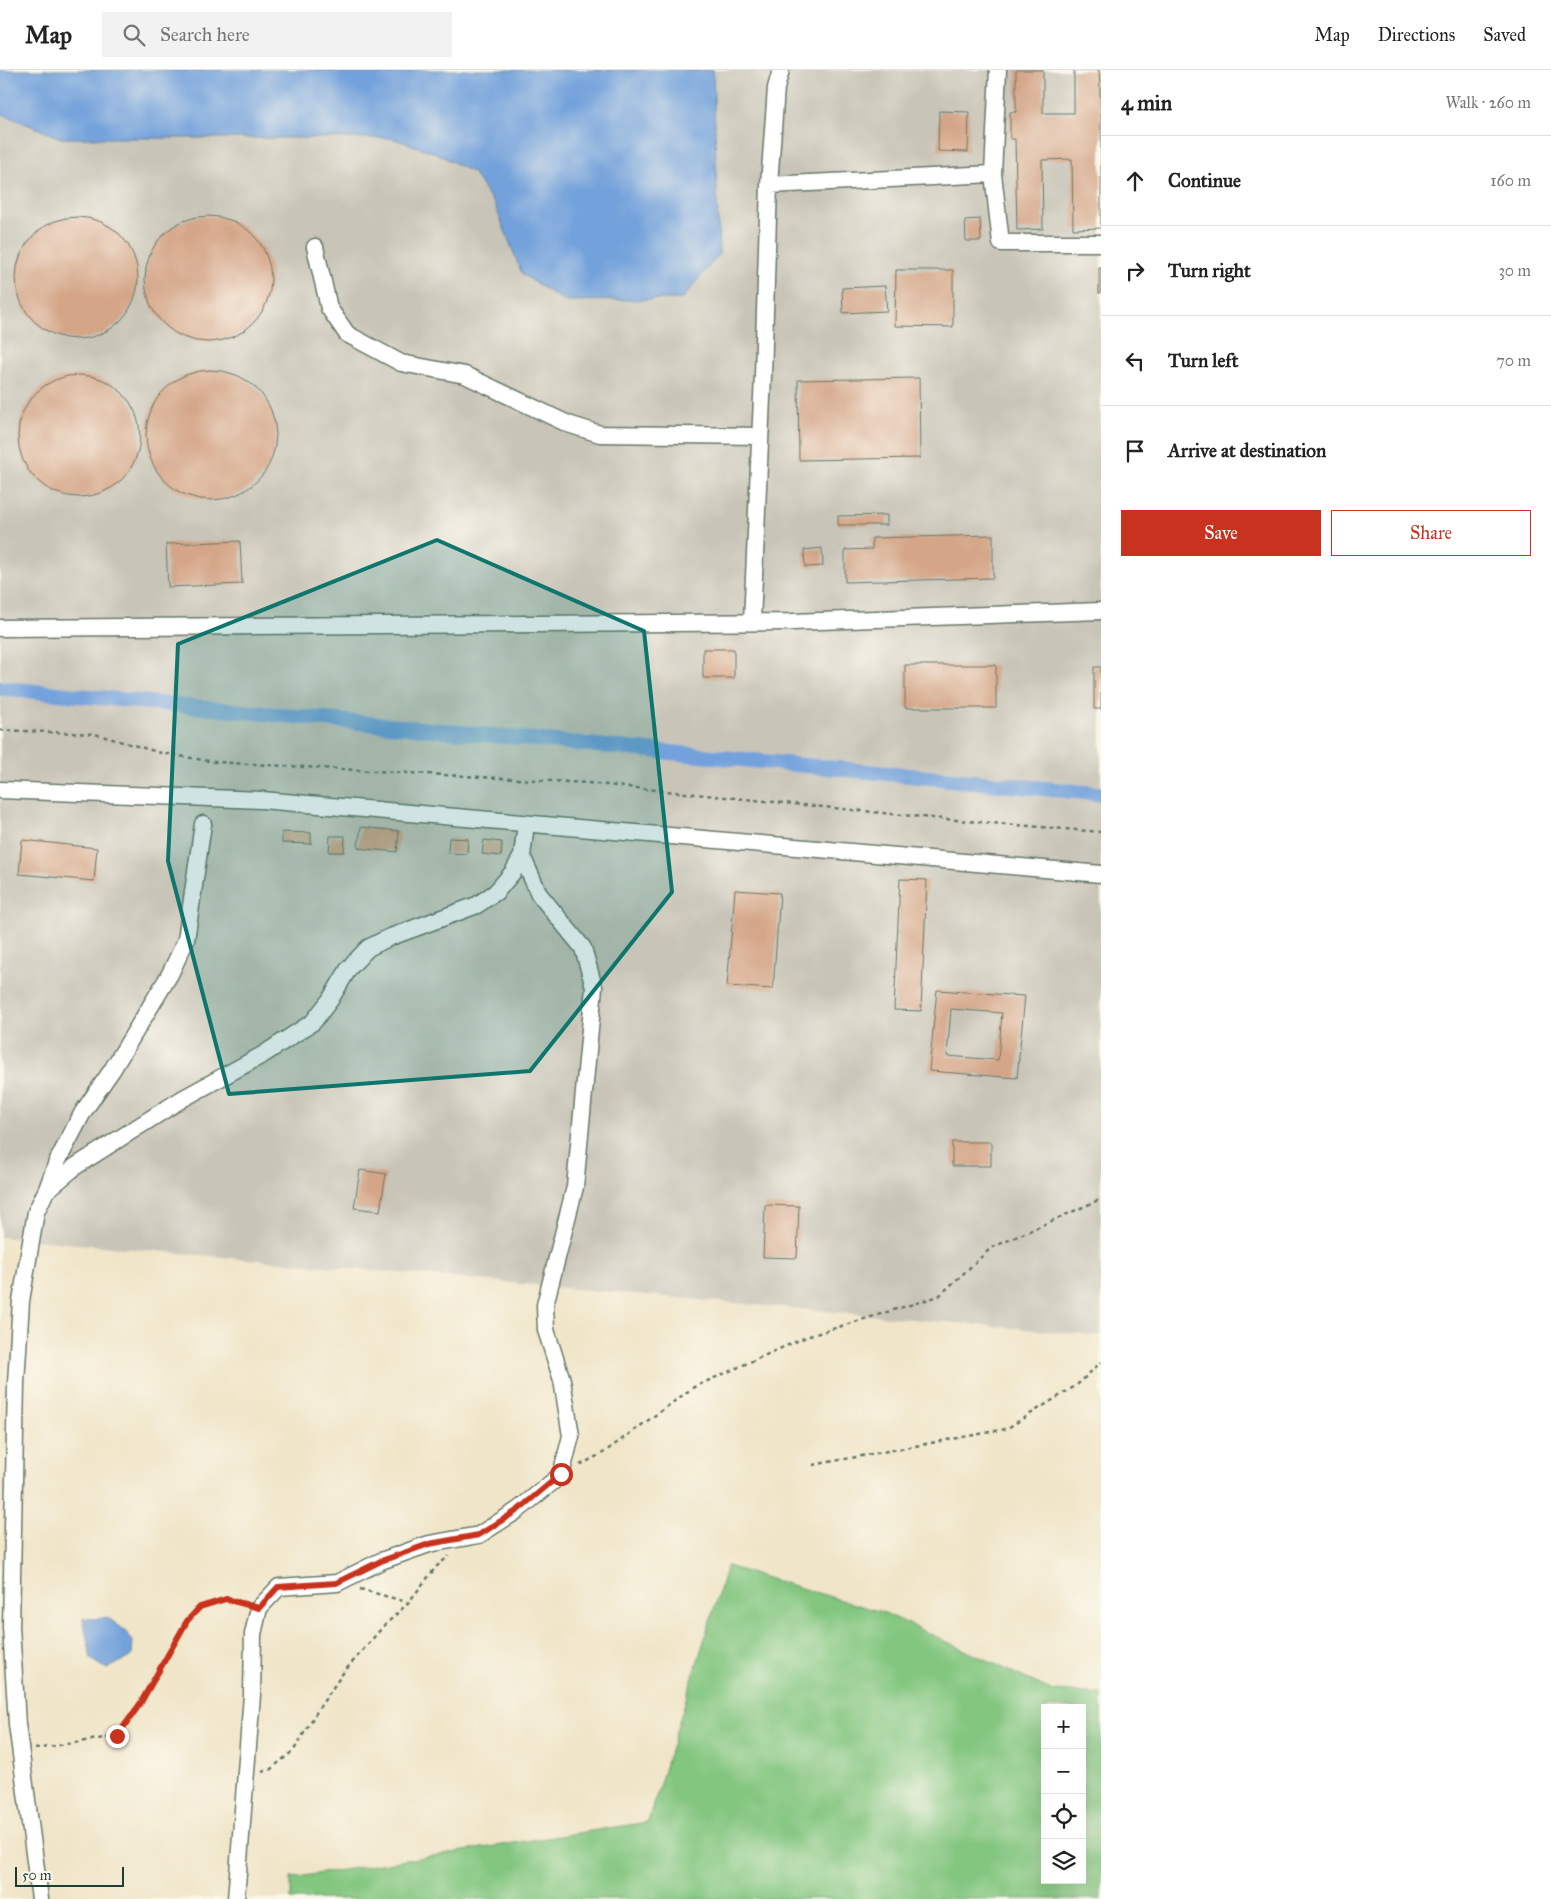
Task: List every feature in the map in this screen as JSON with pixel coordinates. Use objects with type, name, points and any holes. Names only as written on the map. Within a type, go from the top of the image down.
[{"type":"street","points":[[752,622],[769,185],[776,88],[781,70]]},
{"type":"street","points":[[998,70],[993,174],[1001,243],[1101,243]]},
{"type":"street","points":[[769,185],[993,174]]},
{"type":"street","points":[[315,247],[329,308],[347,334],[401,363],[465,375],[568,424],[600,434],[760,436]]},
{"type":"street","points":[[0,628],[752,622],[1101,611]]},
{"type":"street","points":[[0,790],[262,800],[1101,874]]},
{"type":"street","points":[[40,1899],[6,1625],[21,1301],[36,1212],[57,1162],[83,1112],[112,1070],[170,974],[186,940],[203,824]]},
{"type":"street","points":[[46,1191],[76,1166],[174,1104],[264,1054],[313,1022],[330,1000],[349,968],[368,948],[388,938],[477,905],[496,892],[513,872],[522,856],[526,824]]},
{"type":"street","points":[[236,1899],[252,1695],[253,1634],[259,1608],[278,1587],[336,1583],[381,1561],[429,1544],[479,1535],[518,1510],[561,1474],[571,1436],[562,1380],[546,1330],[545,1305],[575,1187],[594,987],[583,948],[538,894],[522,856]]},
{"type":"path","points":[[0,730],[95,734],[161,754],[215,762],[587,783],[932,818],[1101,832]]},
{"type":"path","points":[[561,1474],[603,1453],[694,1387],[806,1337],[939,1296],[991,1248],[1101,1199]]},
{"type":"path","points":[[813,1465],[1006,1429],[1078,1385],[1101,1362]]},
{"type":"path","points":[[246,1775],[271,1769],[294,1750],[342,1673],[381,1628],[408,1603],[436,1567],[450,1555]]},
{"type":"path","points":[[336,1583],[408,1603]]},
{"type":"path","points":[[21,1751],[117,1736],[140,1704],[187,1621],[200,1607],[226,1599],[259,1608]]},
{"type":"highlighted area","points":[[437,540],[644,631],[672,892],[530,1071],[229,1094],[168,861],[178,644]]},
{"type":"shaded area","points":[[0,70],[1101,70],[1101,1336],[0,1237]]},
{"type":"green space","points":[[727,1566],[885,1613],[1053,1691],[1101,1694],[1101,1899],[291,1899],[291,1878],[648,1822]]},
{"type":"water","points":[[0,70],[713,70],[719,254],[682,299],[564,301],[522,274],[495,205],[473,173],[436,153],[391,138],[61,138],[0,113]]},
{"type":"water","points":[[107,1617],[123,1629],[133,1640],[132,1656],[107,1669],[91,1659],[83,1618],[97,1619]]},
{"type":"building","points":[[1016,70],[1043,70],[1043,113],[1074,113],[1074,70],[1099,70],[1101,228],[1073,229],[1072,159],[1042,160],[1043,229],[1017,230],[1015,139],[1010,139],[1010,112],[1016,112]]},
{"type":"building","points":[[939,111],[969,112],[968,152],[938,151]]},
{"type":"building","points":[[208,216],[232,221],[253,234],[266,255],[271,279],[266,303],[253,324],[232,337],[208,342],[184,337],[163,324],[150,303],[145,279],[150,255],[163,234],[184,221]]},
{"type":"building","points":[[77,217],[100,222],[120,235],[133,255],[138,278],[133,301],[120,321],[100,334],[77,339],[54,334],[34,321],[21,301],[16,278],[21,255],[34,235],[54,222]]},
{"type":"building","points":[[980,219],[981,241],[966,241],[965,220]]},
{"type":"building","points":[[1099,268],[1101,268],[1101,293],[1099,293]]},
{"type":"building","points":[[896,270],[953,270],[953,327],[895,326]]},
{"type":"building","points":[[885,286],[887,311],[843,313],[842,288]]},
{"type":"building","points":[[211,370],[236,375],[257,389],[271,410],[276,435],[271,460],[257,481],[236,495],[211,500],[186,495],[165,481],[151,460],[146,435],[151,410],[165,389],[186,375]]},
{"type":"building","points":[[79,375],[91,376],[102,380],[113,385],[122,393],[130,402],[135,413],[139,424],[139,448],[135,459],[130,470],[122,479],[113,487],[102,492],[91,496],[79,497],[67,496],[56,492],[45,487],[36,479],[28,470],[23,459],[19,448],[18,436],[19,424],[23,413],[28,402],[36,393],[45,385],[56,380],[67,376]]},
{"type":"building","points":[[919,378],[920,458],[799,460],[798,380]]},
{"type":"building","points":[[887,515],[887,525],[838,525],[838,516]]},
{"type":"building","points":[[993,535],[993,578],[845,582],[845,550],[872,549],[872,538]]},
{"type":"building","points":[[240,541],[242,584],[168,587],[166,544]]},
{"type":"building","points":[[822,548],[823,566],[805,567],[804,550]]},
{"type":"building","points":[[703,649],[734,649],[734,678],[703,678]]},
{"type":"building","points":[[905,665],[996,665],[996,708],[905,708]]},
{"type":"building","points":[[1094,667],[1101,667],[1101,709],[1094,709]]},
{"type":"building","points":[[361,827],[399,831],[397,852],[358,848]]},
{"type":"building","points":[[282,832],[311,833],[311,844],[282,843]]},
{"type":"building","points":[[330,836],[345,836],[344,852],[329,852]]},
{"type":"building","points":[[449,838],[468,839],[467,854],[448,853]]},
{"type":"building","points":[[22,840],[97,848],[94,881],[19,874]]},
{"type":"building","points":[[484,840],[502,842],[501,856],[482,854]]},
{"type":"building","points":[[900,879],[927,880],[921,1011],[894,1010]]},
{"type":"building","points":[[735,890],[780,893],[773,989],[727,986]]},
{"type":"building","points":[[937,990],[1025,996],[1017,1078],[929,1071]],"holes":[[[951,1009],[1002,1013],[998,1060],[947,1056]]]},
{"type":"building","points":[[952,1142],[991,1142],[991,1166],[952,1166]]},
{"type":"building","points":[[360,1170],[386,1174],[380,1211],[354,1208]]},
{"type":"building","points":[[765,1205],[799,1206],[797,1258],[763,1257]]},
{"type":"waterway","points":[[0,688],[1101,794]]},
{"type":"route","points":[[117,1736],[140,1704],[187,1621],[200,1607],[226,1599],[259,1608],[278,1587],[336,1583],[381,1561],[429,1544],[479,1535],[518,1510],[561,1474]]}]
